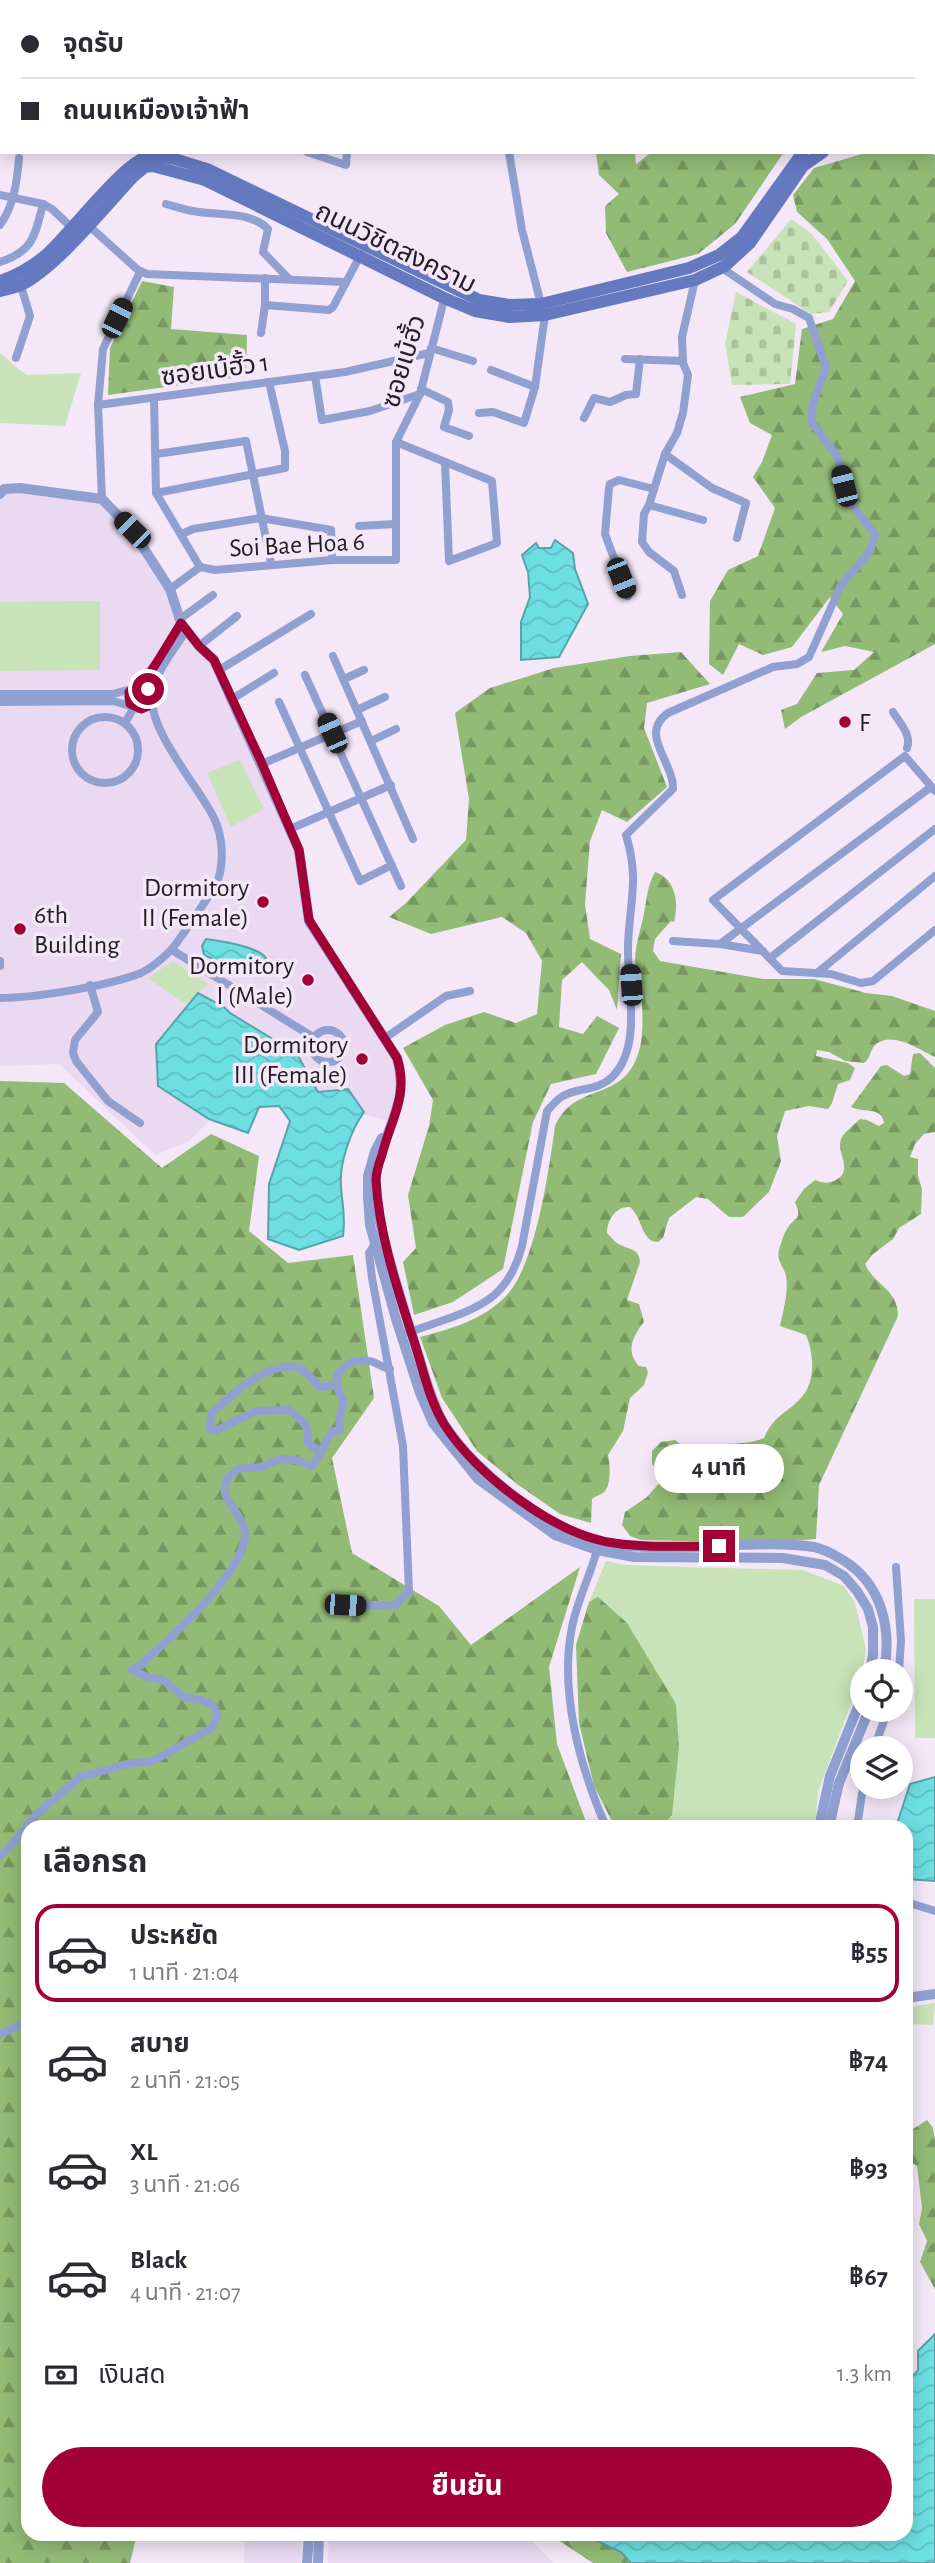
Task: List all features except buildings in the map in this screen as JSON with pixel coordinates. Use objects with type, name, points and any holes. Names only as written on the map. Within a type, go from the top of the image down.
[{"type":"main road","name":"ถนนวิชิตสงคราม","points":[[543,310],[689,268],[719,256],[741,237],[802,154]]},
{"type":"main road","name":"ถนนวิชิตสงคราม","points":[[145,159],[177,156],[446,292],[509,306],[543,310],[695,280],[722,268],[750,243],[803,166],[820,154]]},
{"type":"main road","name":"ถนนวิชิตสงคราม","points":[[145,159],[205,180],[363,251]]},
{"type":"main road","points":[[0,291],[21,286],[55,260],[145,159]]},
{"type":"main road","points":[[0,281],[17,276],[49,253],[145,159]]},
{"type":"street","points":[[313,154],[346,165],[346,154]]},
{"type":"street","points":[[479,413],[493,412],[524,423],[535,387],[543,310],[522,230],[509,154]]},
{"type":"street","points":[[0,225],[17,185],[19,158]]},
{"type":"street","points":[[0,195],[43,204],[72,228]]},
{"type":"street","points":[[0,262],[32,243],[43,204]]},
{"type":"street","points":[[166,204],[195,212],[249,218],[264,226],[268,229],[263,252],[289,279]]},
{"type":"street","points":[[88,225],[140,272],[346,282]]},
{"type":"street","points":[[265,306],[329,310],[363,251]]},
{"type":"street","points":[[406,1332],[474,1310],[488,1302],[502,1288],[517,1266],[547,1111],[561,1097],[604,1083],[623,1062],[632,1004],[628,947],[634,875],[626,835],[673,789],[673,778],[654,735],[658,722],[668,713],[773,667],[804,662],[814,648],[841,585],[870,551],[874,534],[848,500],[837,456],[812,422],[812,407],[826,366],[809,318],[793,309],[775,304],[722,268]]},
{"type":"street","points":[[102,499],[98,405],[103,349],[140,272]]},
{"type":"street","points":[[261,333],[265,278]]},
{"type":"street","points":[[682,595],[674,571],[649,552],[642,541],[643,514],[677,433],[685,402],[688,374],[683,361],[682,337],[695,280]]},
{"type":"street","points":[[16,358],[30,316],[21,286]]},
{"type":"street","name":"ซอยเบ้ฮั้ว","points":[[396,560],[396,442],[421,392],[446,292]]},
{"type":"street","points":[[430,351],[473,361]]},
{"type":"street","name":"ซอยเบ้ฮั้ว 1","points":[[98,405],[315,376],[430,351]]},
{"type":"street","points":[[625,359],[683,361]]},
{"type":"street","points":[[584,418],[594,398],[607,402],[636,394],[640,359]]},
{"type":"street","points":[[491,370],[535,387]]},
{"type":"street","points":[[315,376],[322,420],[370,411],[421,392],[447,402],[449,410],[444,427],[469,436]]},
{"type":"street","points":[[156,494],[285,468],[285,451],[270,382]]},
{"type":"street","points":[[154,398],[156,494],[200,567],[170,589]]},
{"type":"street","points":[[156,454],[246,441],[271,563]]},
{"type":"street","points":[[396,442],[492,481],[497,543],[449,561],[445,463]]},
{"type":"street","points":[[666,454],[712,488],[746,503],[737,538]]},
{"type":"street","points":[[628,596],[604,534],[607,494],[611,484],[618,480],[654,489]]},
{"type":"street","points":[[0,494],[4,489],[20,488],[102,499],[132,530],[170,589],[182,624],[214,660],[219,670],[299,850],[309,920],[385,1038],[397,1058],[403,1076],[402,1091],[376,1176],[377,1188],[386,1245],[420,1393],[433,1423],[452,1450],[478,1479],[555,1535],[597,1550],[634,1558],[783,1558],[825,1565],[844,1576],[858,1591],[868,1609],[873,1627],[872,1659]]},
{"type":"street","points":[[649,505],[704,520]]},
{"type":"street","points":[[182,534],[193,529],[261,518],[331,530],[332,560]]},
{"type":"street","points":[[359,526],[396,524]]},
{"type":"street","name":"Soi Bae Hoa 6","points":[[200,567],[215,570],[271,563],[396,560]]},
{"type":"street","points":[[134,707],[129,701],[134,687],[160,658],[182,624],[213,595]]},
{"type":"street","points":[[219,670],[311,614]]},
{"type":"street","points":[[199,646],[237,616]]},
{"type":"street","points":[[0,702],[113,701],[145,708],[150,703],[156,681],[182,624]]},
{"type":"street","points":[[333,656],[413,839]]},
{"type":"street","points":[[344,679],[364,670]]},
{"type":"street","points":[[232,699],[274,673]]},
{"type":"street","points":[[305,675],[401,886]]},
{"type":"street","points":[[0,694],[113,694],[134,687],[148,689],[163,733],[214,819],[223,848],[218,882],[172,950],[152,966],[140,973],[90,985],[18,998],[0,998]]},
{"type":"street","points":[[357,710],[386,697]]},
{"type":"street","points":[[279,702],[360,881],[392,865]]},
{"type":"street","points":[[125,723],[134,707]]},
{"type":"street","points":[[892,712],[907,735],[907,748]]},
{"type":"street","points":[[101,717],[113,717],[125,723],[135,735],[138,745],[134,766],[127,775],[113,782],[86,777],[76,765],[72,753],[79,729],[89,721],[101,717]]},
{"type":"street","points":[[262,764],[362,721]]},
{"type":"street","points":[[372,741],[396,729]]},
{"type":"street","points":[[720,944],[742,930],[933,789],[905,756],[713,900],[742,930],[770,958],[782,971],[831,974],[861,983],[869,983],[935,930]]},
{"type":"street","points":[[290,830],[391,785]]},
{"type":"street","points":[[770,958],[935,829]]},
{"type":"street","points":[[817,973],[935,876]]},
{"type":"street","points":[[673,941],[720,944],[763,951]]},
{"type":"street","points":[[172,950],[313,1037]]},
{"type":"street","points":[[90,985],[98,1012],[75,1040],[73,1053],[76,1061],[108,1101],[140,1123]]},
{"type":"street","points":[[385,1038],[446,996],[470,991]]},
{"type":"street","points":[[322,1030],[333,1030],[342,1037],[342,1054],[329,1062],[319,1060],[311,1047],[313,1037],[322,1030]]},
{"type":"street","points":[[392,1121],[375,1150],[368,1176],[370,1225],[406,1332],[443,1423],[460,1446],[489,1475],[564,1529],[612,1543],[643,1546],[783,1545],[830,1552],[853,1566],[871,1586],[883,1610],[887,1659]]},
{"type":"street","points":[[330,1600],[345,1605],[396,1605],[410,1591],[403,1446],[372,1278],[369,1253],[375,1244]]},
{"type":"street","points":[[31,1820],[80,1777],[131,1763],[150,1762],[213,1727],[217,1715],[214,1706],[202,1700],[184,1697],[163,1680],[132,1670],[196,1614],[232,1570],[245,1539],[245,1526],[226,1497],[226,1480],[240,1468],[262,1466],[282,1459],[312,1466],[332,1432],[340,1430],[344,1402],[336,1385],[336,1376],[340,1368],[358,1361],[370,1361],[390,1369]]},
{"type":"street","points":[[319,1451],[307,1442],[307,1426],[289,1410],[256,1411],[217,1430],[210,1430],[211,1414],[241,1387],[268,1372],[283,1368],[305,1370],[310,1380],[320,1387],[336,1385]]},
{"type":"street","points":[[783,1545],[783,1558]]},
{"type":"street","points":[[597,1550],[571,1630],[570,1696],[580,1752],[604,1820]]},
{"type":"street","points":[[896,1567],[900,1659]]},
{"type":"street","points":[[821,1820],[830,1776],[852,1722]]},
{"type":"street","points":[[831,1820],[839,1783],[864,1722]]},
{"type":"street","points":[[858,1820],[861,1799]]},
{"type":"street","points":[[0,1855],[21,1833]]},
{"type":"street","points":[[913,1904],[935,1911]]},
{"type":"street","points":[[913,1997],[935,1994]]},
{"type":"street","points":[[0,2034],[21,2025]]},
{"type":"street","points":[[307,2563],[309,2541]]},
{"type":"street","points":[[318,2563],[320,2541]]},
{"type":"shaded area","points":[[4,489],[102,499],[132,530],[170,589],[181,623],[214,660],[299,850],[309,921],[397,1058],[392,1121],[242,1088],[188,1142],[155,1155],[59,1064],[0,1066],[0,494]]},
{"type":"shaded area","points":[[245,2541],[302,2541],[301,2563],[244,2563]]},
{"type":"shaded area","points":[[329,2541],[533,2541],[553,2563],[328,2563]]},
{"type":"green space","points":[[596,154],[635,154],[636,164],[649,154],[783,154],[735,224],[698,254],[627,272],[606,233],[605,206],[619,194],[599,175]]},
{"type":"green space","points":[[862,154],[935,155],[935,644],[801,717],[785,729],[781,710],[797,704],[817,673],[854,670],[874,652],[845,646],[821,652],[843,614],[830,597],[792,647],[763,655],[739,644],[723,675],[709,664],[710,601],[728,570],[758,556],[775,508],[753,477],[772,435],[750,423],[740,397],[795,384],[802,329],[833,319],[855,281],[827,239],[797,212],[793,195],[814,168]]},
{"type":"green space","points":[[791,219],[812,234],[848,281],[829,312],[811,314],[747,272]]},
{"type":"green space","points":[[142,281],[174,287],[171,329],[247,335],[246,376],[108,395],[110,348]]},
{"type":"green space","points":[[736,292],[796,324],[790,384],[732,385],[725,344]]},
{"type":"green space","points":[[0,353],[26,375],[81,373],[65,426],[0,423]]},
{"type":"green space","points":[[100,601],[100,670],[0,671],[0,602]]},
{"type":"green space","points":[[681,652],[710,684],[647,703],[644,728],[667,787],[627,822],[602,810],[590,841],[585,904],[590,939],[621,954],[617,1010],[609,990],[582,962],[562,980],[559,1027],[583,1034],[597,1016],[619,1028],[596,1074],[551,1084],[533,1122],[503,1269],[453,1302],[414,1315],[403,1262],[416,1248],[408,1195],[429,1126],[433,1100],[403,1048],[445,1025],[484,1012],[516,1023],[537,1014],[542,961],[526,933],[502,917],[431,934],[389,917],[406,903],[466,840],[469,799],[455,713],[490,688],[554,668],[630,656]]},
{"type":"green space","points":[[240,760],[264,809],[231,827],[207,773]]},
{"type":"green space","points":[[655,872],[668,880],[676,900],[674,922],[671,921],[655,939],[653,951],[660,961],[763,979],[814,979],[866,993],[892,996],[935,1011],[935,1057],[906,1043],[891,1040],[876,1044],[864,1063],[845,1061],[829,1052],[817,1050],[816,1056],[848,1063],[855,1068],[850,1080],[838,1084],[828,1109],[809,1106],[785,1111],[777,1136],[781,1161],[769,1192],[743,1217],[729,1217],[708,1199],[696,1197],[669,1218],[663,1238],[658,1242],[648,1238],[630,1207],[620,1209],[613,1215],[607,1233],[617,1243],[635,1251],[639,1257],[640,1262],[627,1300],[639,1304],[644,1322],[634,1338],[632,1355],[639,1366],[646,1367],[648,1372],[644,1385],[630,1398],[623,1431],[608,1455],[608,1486],[603,1493],[592,1499],[591,1523],[560,1514],[517,1484],[477,1451],[442,1398],[420,1337],[455,1327],[477,1317],[506,1296],[525,1262],[540,1216],[555,1126],[575,1102],[611,1086],[632,1068],[641,1043],[642,1024],[641,993],[635,955],[650,883]]},
{"type":"green space","points":[[173,961],[208,984],[185,1004],[148,978]]},
{"type":"green space","points":[[920,1053],[935,1068],[935,1132],[924,1134],[915,1144],[910,1157],[918,1159],[918,1176],[922,1189],[921,1214],[899,1228],[893,1239],[873,1254],[865,1264],[874,1278],[890,1293],[898,1316],[819,1485],[816,1539],[769,1543],[641,1540],[630,1536],[622,1525],[625,1512],[647,1497],[663,1479],[652,1464],[652,1451],[661,1442],[675,1440],[686,1449],[745,1443],[764,1438],[776,1419],[806,1391],[812,1368],[806,1335],[780,1326],[787,1288],[779,1257],[782,1240],[798,1216],[795,1202],[804,1189],[815,1180],[828,1183],[836,1180],[844,1171],[840,1144],[844,1134],[860,1119],[879,1126],[884,1123],[876,1112],[851,1107],[881,1066],[887,1065],[904,1076],[910,1074],[913,1054]]},
{"type":"green space","points":[[0,1081],[64,1083],[162,1168],[211,1134],[259,1156],[249,1231],[288,1263],[353,1255],[374,1398],[332,1458],[352,1553],[439,1606],[471,1645],[580,1567],[549,1667],[557,1744],[585,1820],[21,1820],[21,2541],[135,2541],[130,2563],[0,2563]]},
{"type":"green space","points":[[606,1561],[626,1565],[803,1570],[844,1586],[855,1603],[866,1650],[864,1659],[850,1659],[850,1706],[818,1792],[816,1820],[667,1820],[672,1814],[679,1748],[589,1602]]},
{"type":"green space","points":[[598,1597],[627,1623],[676,1704],[679,1748],[672,1815],[668,1820],[611,1820],[594,1786],[579,1723],[576,1645],[589,1602]]},
{"type":"green space","points":[[914,1599],[935,1599],[935,1738],[915,1738]]},
{"type":"green space","points":[[935,2003],[933,2025],[913,2024],[913,2006]]},
{"type":"green space","points":[[927,2120],[933,2128],[935,2140],[935,2289],[920,2262],[927,2241],[919,2224],[922,2208],[917,2166],[913,2163],[913,2129]]},
{"type":"green space","points":[[560,2541],[597,2541],[621,2552],[631,2563],[593,2563]]},
{"type":"water","points":[[555,540],[573,553],[575,569],[588,604],[559,657],[521,660],[521,622],[530,597],[528,572],[522,555],[536,543],[539,548],[551,548]]},
{"type":"water","points":[[206,939],[247,948],[266,958],[255,968],[234,974],[222,963],[204,955],[202,946]]},
{"type":"water","points":[[198,993],[297,1054],[318,1092],[348,1089],[364,1112],[350,1137],[342,1167],[343,1236],[299,1250],[268,1239],[269,1184],[290,1121],[279,1106],[259,1107],[248,1133],[209,1119],[158,1086],[156,1044]]},
{"type":"water","points":[[935,1777],[935,1881],[913,1879],[913,1820],[898,1820],[905,1799],[913,1799],[913,1783]]},
{"type":"water","points":[[935,2334],[935,2563],[631,2563],[621,2552],[597,2541],[913,2541],[913,2376],[918,2370],[918,2351]]},
{"type":"place","name":"F","points":[[845,722]]},
{"type":"place","name":"Dormitory II (Female)","points":[[263,902]]},
{"type":"place","name":"6th Building","points":[[20,929]]},
{"type":"place","name":"Dormitory I (Male)","points":[[308,980]]},
{"type":"place","name":"Dormitory III (Female)","points":[[362,1059]]},
{"type":"route","points":[[148,689],[152,697],[148,706],[141,709],[130,704],[129,692],[149,675],[181,623],[214,660],[260,759],[299,850],[309,920],[397,1058],[403,1076],[402,1091],[376,1176],[379,1212],[408,1324],[443,1423],[460,1446],[489,1475],[564,1529],[612,1543],[643,1546],[719,1546]]}]
